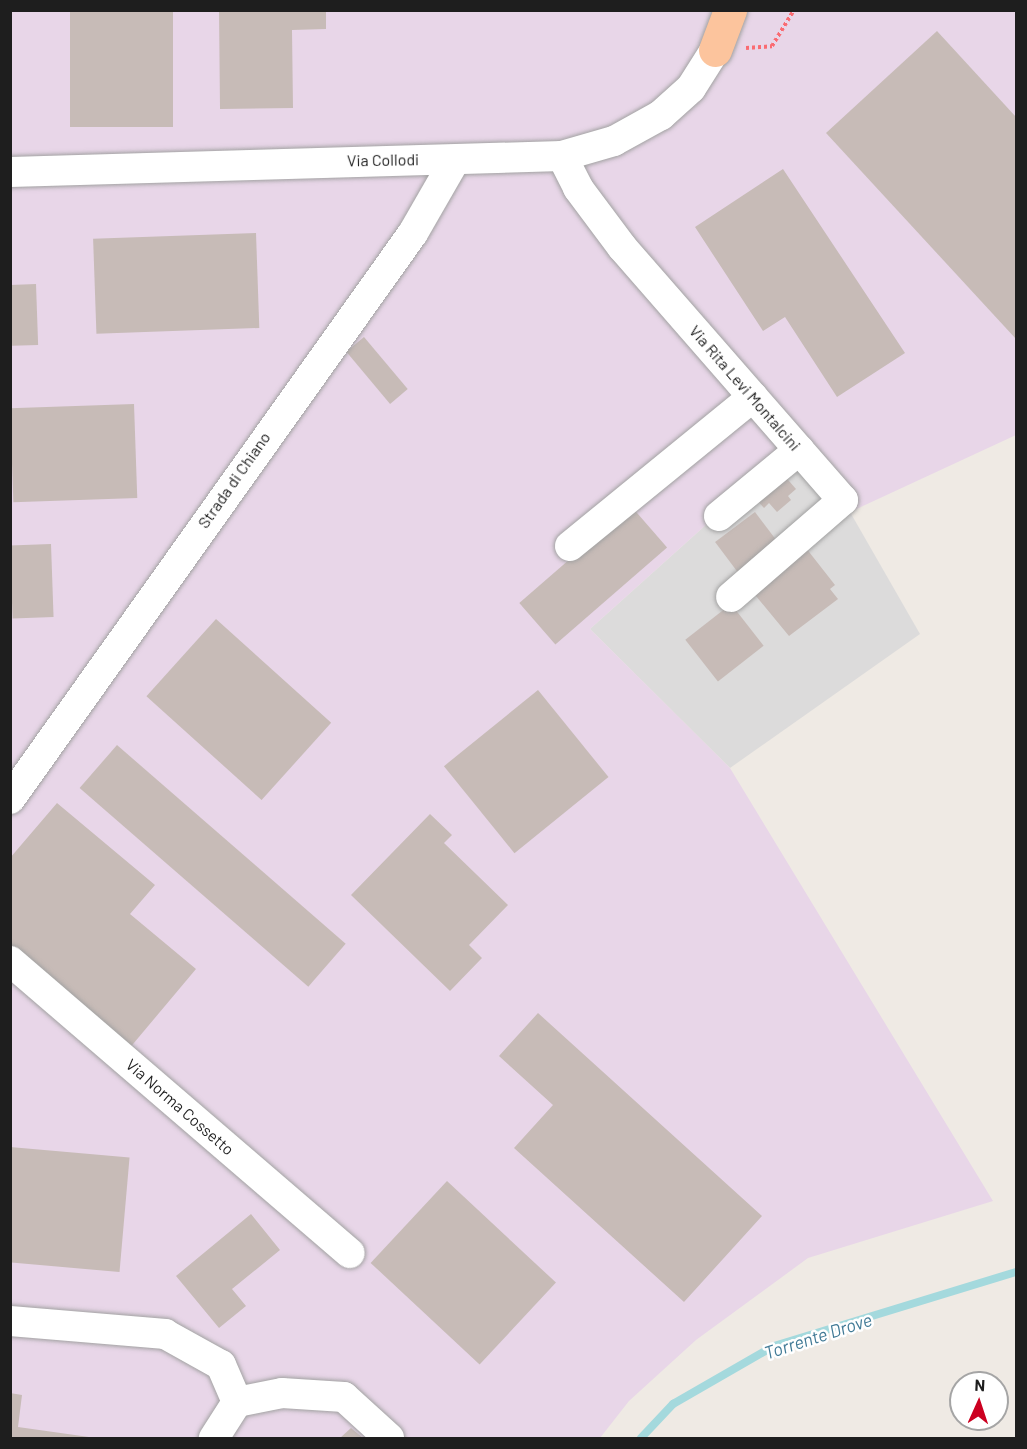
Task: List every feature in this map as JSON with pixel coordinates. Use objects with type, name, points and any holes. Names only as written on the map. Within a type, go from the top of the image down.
[{"type":"main road","points":[[715,50],[730,10]]},
{"type":"street","name":"Via Collodi","points":[[10,172],[562,156],[614,141],[661,116],[691,88],[715,50]]},
{"type":"street","name":"Via Rita Levi Montalcini","points":[[562,156],[578,188],[622,247],[843,500],[731,597]]},
{"type":"street","name":"Strada di Chiano","points":[[10,799],[417,227],[454,160]]},
{"type":"street","points":[[570,546],[753,397]]},
{"type":"street","points":[[719,516],[799,450]]},
{"type":"street","name":"Via Norma Cossetto","points":[[10,960],[350,1252]]},
{"type":"street","points":[[10,1321],[165,1334],[221,1365],[237,1402]]},
{"type":"street","points":[[214,1438],[237,1402],[282,1393],[344,1397],[389,1438]]},
{"type":"path","points":[[715,50],[772,46],[794,10]]},
{"type":"shaded area","points":[[10,11],[1016,11],[1016,435],[850,512],[787,452],[590,629],[730,768],[993,1201],[808,1258],[696,1340],[629,1401],[600,1438],[11,1438]]},
{"type":"shaded area","points":[[787,452],[850,512],[920,634],[730,768],[590,629]]},
{"type":"building","points":[[70,10],[173,10],[173,127],[70,127]]},
{"type":"building","points":[[219,10],[326,10],[326,29],[292,30],[293,108],[220,109]]},
{"type":"building","points":[[937,31],[1016,117],[1016,339],[826,133]]},
{"type":"building","points":[[783,169],[905,353],[837,397],[785,317],[763,331],[695,227]]},
{"type":"building","points":[[256,233],[259,328],[96,334],[93,239]]},
{"type":"building","points":[[36,284],[38,345],[12,346],[10,285]]},
{"type":"building","points":[[364,337],[408,389],[390,404],[346,352]]},
{"type":"building","points":[[134,404],[137,498],[13,502],[10,408]]},
{"type":"building","points":[[782,473],[796,489],[788,496],[791,500],[777,512],[769,503],[764,508],[754,497]]},
{"type":"building","points":[[631,506],[667,548],[555,645],[519,603]]},
{"type":"building","points":[[755,512],[781,546],[741,576],[715,542]]},
{"type":"building","points":[[51,544],[54,617],[13,618],[10,545]]},
{"type":"building","points":[[806,548],[835,585],[830,589],[838,599],[789,636],[751,590]]},
{"type":"building","points":[[731,604],[764,646],[718,681],[685,640]]},
{"type":"building","points":[[216,619],[331,723],[262,800],[146,696]]},
{"type":"building","points":[[538,690],[608,777],[514,853],[444,766]]},
{"type":"building","points":[[117,745],[346,944],[308,987],[80,788]]},
{"type":"building","points":[[57,803],[155,885],[130,914],[196,969],[128,1050],[10,952],[10,858]]},
{"type":"building","points":[[430,814],[452,835],[444,843],[508,905],[469,945],[482,958],[450,991],[351,895]]},
{"type":"building","points":[[538,1013],[762,1216],[684,1302],[514,1148],[553,1105],[499,1056]]},
{"type":"building","points":[[10,1147],[130,1157],[120,1272],[10,1262]]},
{"type":"building","points":[[447,1181],[556,1283],[480,1365],[371,1263]]},
{"type":"building","points":[[251,1214],[280,1250],[232,1289],[246,1306],[219,1328],[176,1276]]},
{"type":"building","points":[[10,1393],[22,1395],[18,1427],[96,1438],[10,1438]]},
{"type":"building","points":[[351,1428],[363,1438],[340,1438]]},
{"type":"waterway","name":"Torrente Drove","points":[[641,1438],[673,1404],[774,1346],[1016,1272]]}]
